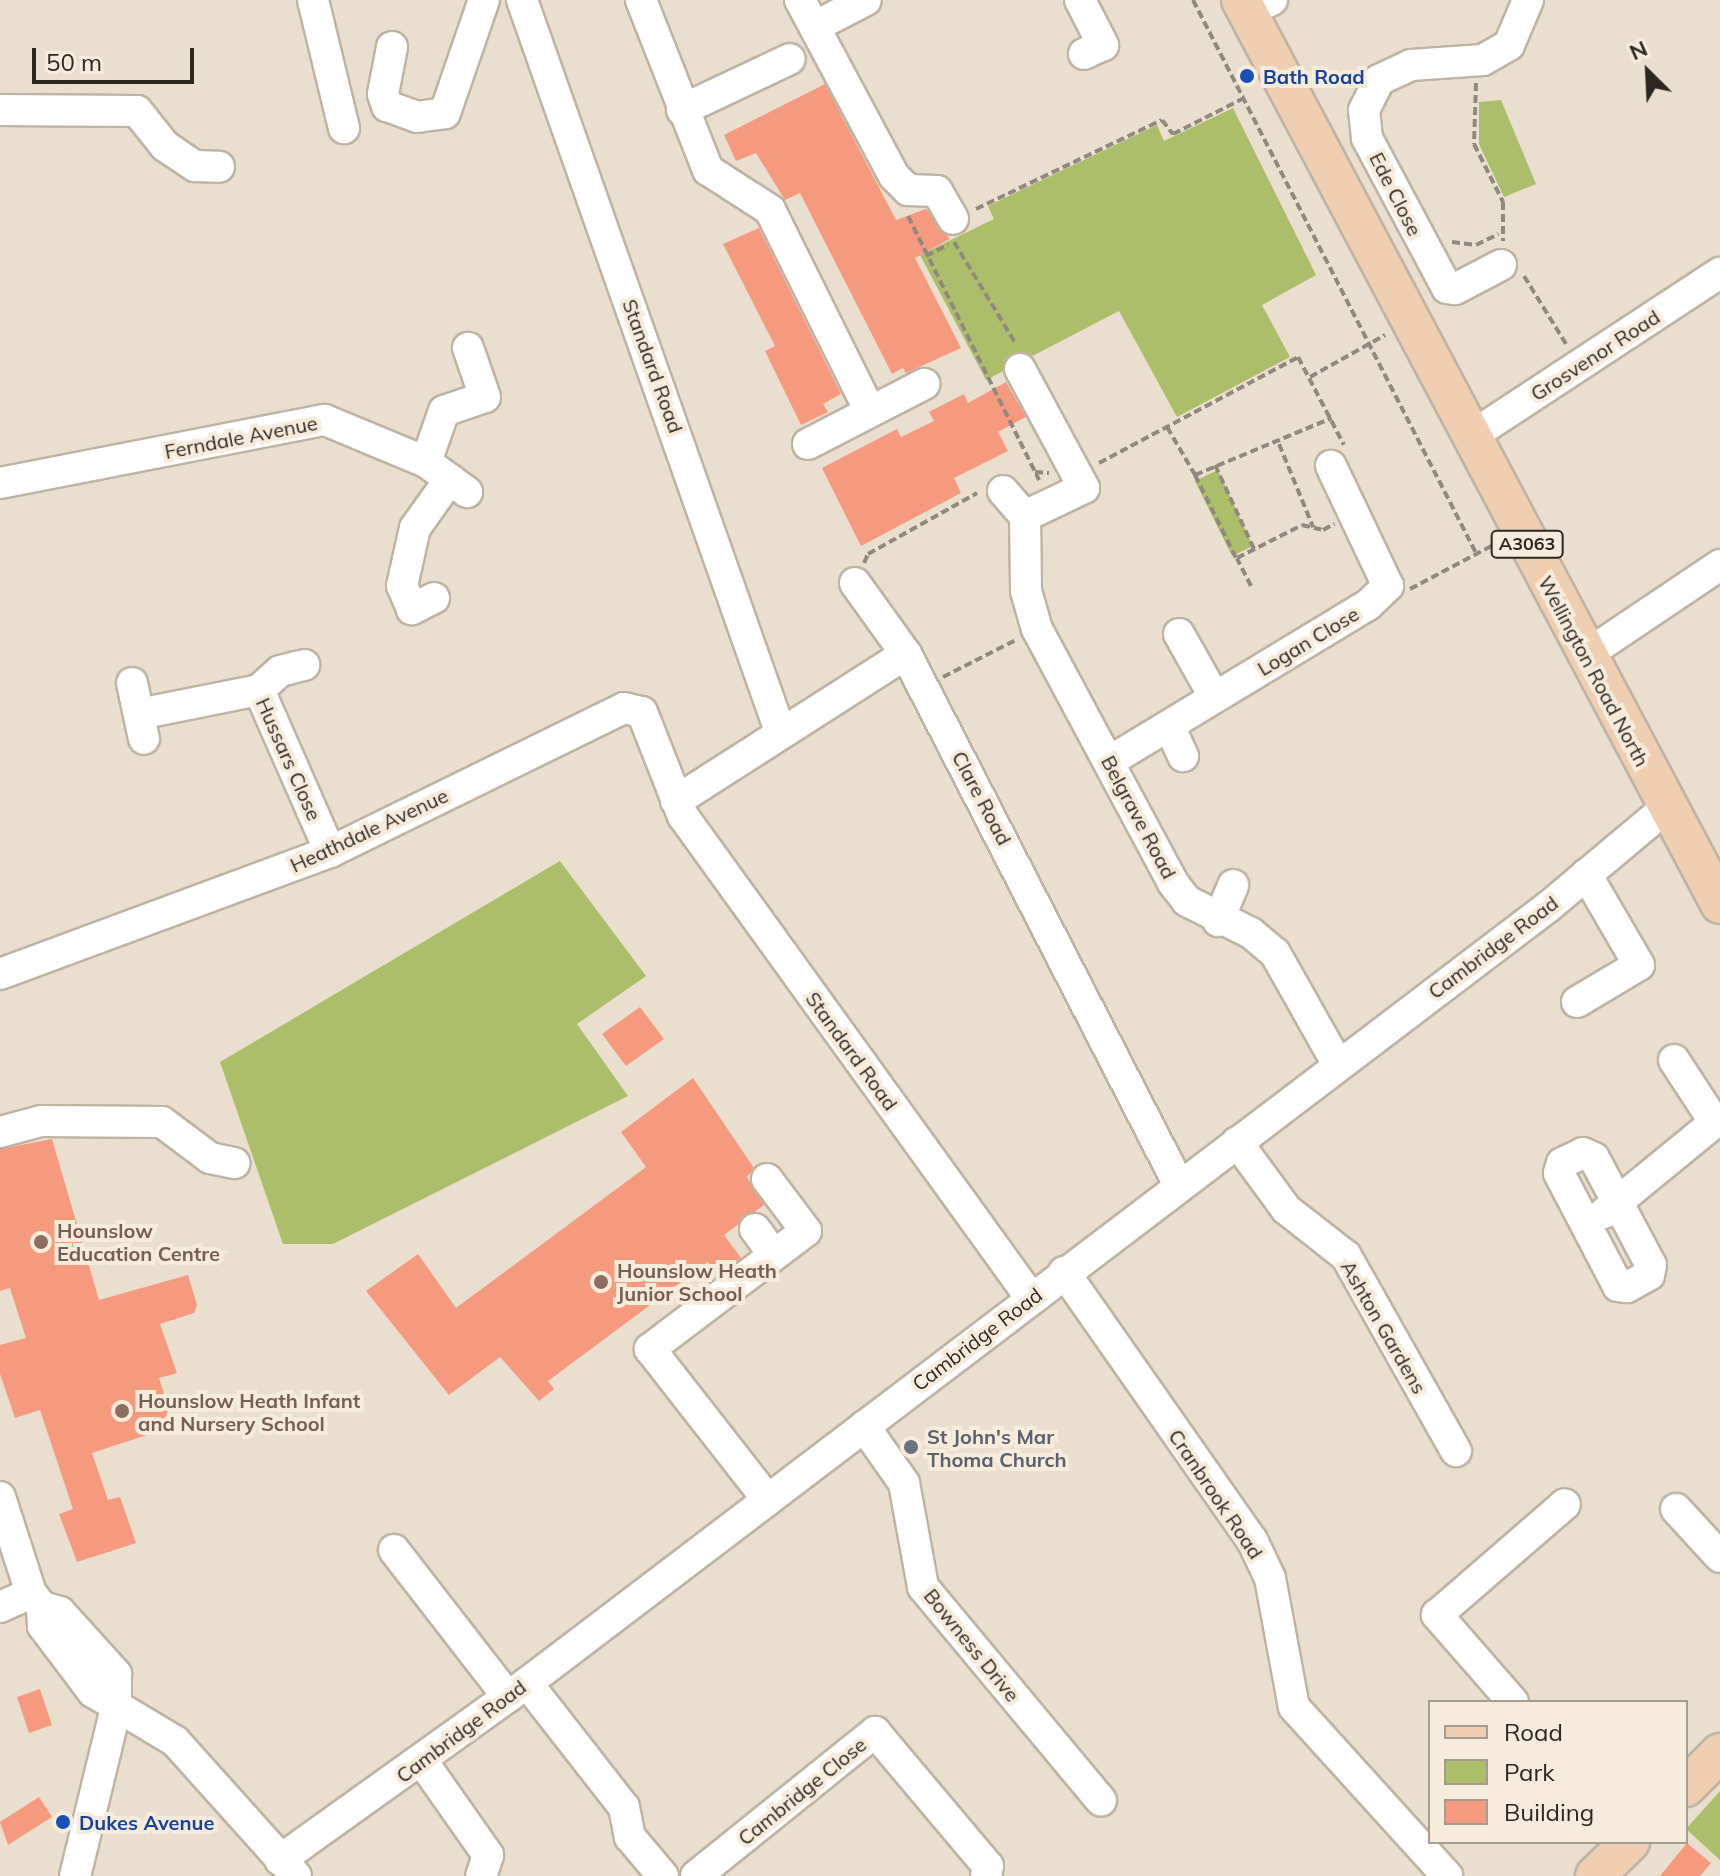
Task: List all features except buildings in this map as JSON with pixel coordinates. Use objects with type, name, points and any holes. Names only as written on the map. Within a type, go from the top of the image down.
[{"type":"main road","name":"Wellington Road North","points":[[1244,3],[1334,183],[1666,808],[1714,881]]},
{"type":"main road","points":[[1688,1785],[1720,1753]]},
{"type":"main road","points":[[1595,1876],[1628,1844]]},
{"type":"street","points":[[313,0],[344,128]]},
{"type":"street","points":[[392,47],[383,94],[387,106],[417,117],[445,113],[484,0]]},
{"type":"street","name":"Standard Road","points":[[522,0],[781,734]]},
{"type":"street","points":[[641,0],[708,170],[770,210],[869,409]]},
{"type":"street","points":[[800,0],[894,176],[908,190],[937,191],[953,230]]},
{"type":"street","points":[[816,26],[866,0]]},
{"type":"street","points":[[1080,0],[1103,45],[1084,54]]},
{"type":"street","name":"Ede Close","points":[[1510,261],[1447,288],[1367,138],[1364,110],[1379,80],[1411,65],[1483,60],[1509,45],[1528,0]]},
{"type":"street","points":[[682,110],[790,59]]},
{"type":"street","points":[[0,110],[137,111],[165,146],[195,166],[219,167]]},
{"type":"street","name":"Grosvenor Road","points":[[1470,437],[1720,273]]},
{"type":"street","points":[[434,598],[412,609],[402,586],[415,528],[448,477],[444,411],[485,397],[468,348]]},
{"type":"street","points":[[1003,491],[1037,510],[1080,481],[1020,369]]},
{"type":"street","points":[[808,444],[869,409],[924,384]]},
{"type":"street","name":"Ferndale Avenue","points":[[0,483],[325,420],[448,477]]},
{"type":"street","points":[[1331,466],[1388,586]]},
{"type":"street","name":"Belgrave Road","points":[[1037,510],[1026,591],[1037,629],[1173,883],[1187,901],[1218,921],[1251,933],[1275,953],[1338,1065]]},
{"type":"street","points":[[1586,655],[1720,565]]},
{"type":"street","name":"Clare Road","points":[[855,583],[906,654],[1179,1185]]},
{"type":"street","name":"Logan Close","points":[[1110,761],[1170,728],[1214,696],[1368,605],[1388,586]]},
{"type":"street","points":[[1179,634],[1214,696]]},
{"type":"street","points":[[676,801],[906,654]]},
{"type":"street","points":[[259,690],[280,671],[304,665]]},
{"type":"street","name":"Hussars Close","points":[[132,683],[142,726],[259,690],[330,852]]},
{"type":"street","name":"Heathdale Avenue","points":[[0,974],[330,852],[624,708],[642,712],[676,801]]},
{"type":"street","points":[[1170,728],[1183,756]]},
{"type":"street","name":"Standard Road","points":[[676,801],[1031,1298]]},
{"type":"street","name":"Cambridge Road","points":[[288,1868],[422,1761],[1338,1065],[1586,874],[1666,808]]},
{"type":"street","points":[[1577,1002],[1639,965],[1586,874]]},
{"type":"street","points":[[1218,921],[1233,885]]},
{"type":"street","points":[[1587,1227],[1717,1120],[1674,1060]]},
{"type":"street","points":[[0,1132],[41,1121],[162,1122],[210,1158],[234,1163]]},
{"type":"street","name":"Ashton Gardens","points":[[1237,1142],[1286,1209],[1346,1256],[1456,1451]]},
{"type":"street","points":[[1583,1153],[1594,1158],[1618,1202],[1651,1265],[1649,1275],[1618,1286],[1559,1173],[1562,1163],[1583,1153]]},
{"type":"street","points":[[767,1179],[806,1231],[650,1349],[767,1499]]},
{"type":"street","points":[[755,1229],[774,1255]]},
{"type":"street","name":"Cranbrook Road","points":[[1064,1272],[1252,1540],[1270,1578],[1294,1707],[1447,1876]]},
{"type":"street","name":"Bowness Drive","points":[[864,1426],[904,1483],[923,1587],[1101,1801]]},
{"type":"street","points":[[0,1497],[36,1600]]},
{"type":"street","points":[[1511,1700],[1437,1615],[1565,1504]]},
{"type":"street","points":[[1676,1509],[1720,1557]]},
{"type":"street","points":[[394,1550],[624,1807],[630,1837],[663,1876]]},
{"type":"street","points":[[0,1607],[36,1600],[60,1612],[116,1674],[116,1708],[75,1876]]},
{"type":"street","points":[[116,1708],[175,1741],[288,1868]]},
{"type":"street","name":"Cambridge Close","points":[[696,1876],[875,1732],[988,1866],[986,1876]]},
{"type":"street","points":[[422,1761],[488,1855],[481,1876]]},
{"type":"path","points":[[1193,0],[1366,346],[1477,555]]},
{"type":"path","points":[[1476,80],[1474,144],[1503,202],[1499,234],[1510,261],[1580,366]]},
{"type":"path","points":[[926,256],[953,230],[1162,120],[1173,134],[1242,99]]},
{"type":"path","points":[[908,190],[907,214],[1035,472],[1037,510]]},
{"type":"path","points":[[953,230],[986,303],[1020,348],[1020,369]]},
{"type":"path","points":[[1310,377],[1408,322]]},
{"type":"path","points":[[1035,472],[1080,481],[1167,427],[1298,357],[1345,444],[1331,466]]},
{"type":"path","points":[[1195,475],[1262,442],[1279,444],[1332,418]]},
{"type":"path","points":[[1167,427],[1251,586]]},
{"type":"path","points":[[1279,444],[1313,527]]},
{"type":"path","points":[[1215,465],[1254,549]]},
{"type":"path","points":[[855,583],[868,554],[970,494],[1003,491]]},
{"type":"path","points":[[1237,558],[1302,525],[1323,530],[1354,514]]},
{"type":"path","points":[[1388,586],[1416,590],[1520,530]]},
{"type":"path","points":[[923,687],[1037,629]]},
{"type":"green space","points":[[1501,100],[1536,184],[1504,197],[1479,144],[1479,102]]},
{"type":"green space","points":[[1233,108],[1316,275],[1262,305],[1290,357],[1177,417],[1119,311],[986,380],[920,255],[994,219],[988,206],[1157,125],[1164,141]]},
{"type":"green space","points":[[1218,470],[1253,546],[1232,556],[1195,481]]},
{"type":"green space","points":[[560,861],[646,976],[577,1024],[628,1096],[333,1244],[283,1244],[220,1062]]},
{"type":"green space","points":[[1720,1791],[1720,1860],[1688,1831],[1688,1827]]},
{"type":"place","name":"Bath Road","points":[[1247,76]]},
{"type":"place","name":"Hounslow Education Centre","points":[[41,1242]]},
{"type":"place","name":"Hounslow Heath Junior School","points":[[601,1282]]},
{"type":"place","name":"Hounslow Heath Infant and Nursery School","points":[[122,1411]]},
{"type":"place","name":"St John's Mar Thoma Church","points":[[911,1447]]},
{"type":"place","name":"Dukes Avenue","points":[[63,1822]]}]
